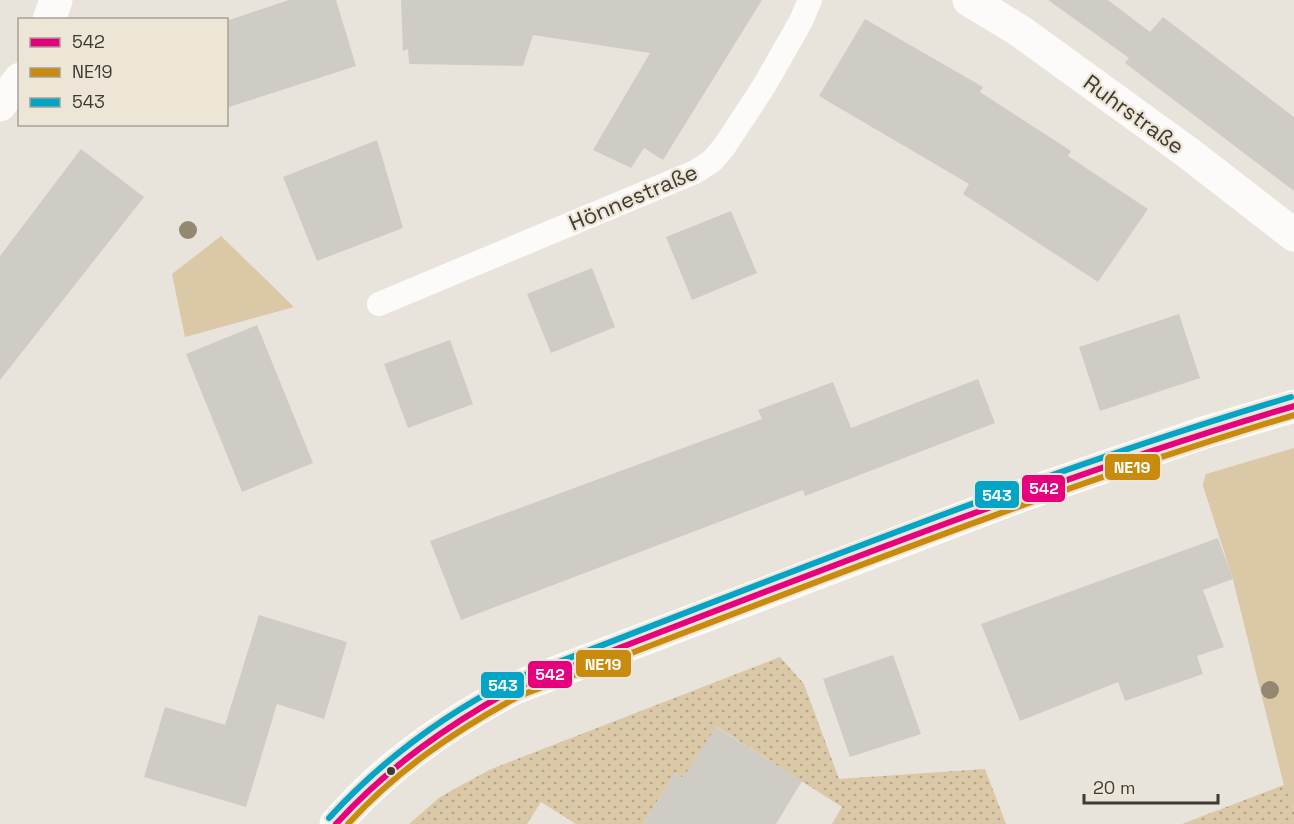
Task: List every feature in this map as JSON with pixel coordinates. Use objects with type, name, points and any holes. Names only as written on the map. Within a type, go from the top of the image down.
[{"type":"street","points":[[51,18],[56,0]]},
{"type":"street","name":"Ruhrstraße","points":[[969,0],[1020,31],[1187,152],[1294,236]]},
{"type":"street","points":[[0,105],[18,82]]},
{"type":"street","points":[[336,824],[362,794],[429,740],[474,709],[515,688],[1020,496],[1203,433],[1294,406]]},
{"type":"lane","name":"Hönnestraße","points":[[379,304],[695,172],[712,161],[764,86],[801,21],[810,0]]},
{"type":"shaded area","points":[[221,236],[294,307],[185,337],[172,274]]},
{"type":"shaded area","points":[[1294,448],[1294,808],[1284,785],[1233,579],[1203,485],[1206,474]]},
{"type":"shaded area","points":[[1206,474],[1294,685],[1294,824],[1182,824],[1284,785],[1233,579],[1203,485]]},
{"type":"shaded area","points":[[780,657],[804,684],[839,779],[985,769],[1006,824],[832,824],[842,807],[717,727],[683,778],[675,773],[643,824],[576,824],[541,802],[527,824],[409,824],[440,797],[489,770]]},
{"type":"building","points":[[289,0],[336,0],[356,66],[228,107],[228,20]]},
{"type":"building","points":[[401,0],[762,0],[663,160],[644,148],[631,168],[593,150],[650,53],[533,35],[523,66],[409,64],[408,49],[403,51]]},
{"type":"building","points":[[1048,0],[1108,0],[1150,32],[1163,17],[1294,117],[1294,191],[1125,63],[1129,58]]},
{"type":"building","points":[[865,19],[983,87],[980,92],[1071,151],[1068,156],[1148,209],[1098,282],[963,194],[969,184],[819,96]]},
{"type":"building","points":[[377,140],[403,228],[317,261],[283,177]]},
{"type":"building","points":[[81,149],[144,197],[0,380],[0,256]]},
{"type":"building","points":[[731,211],[757,273],[692,300],[666,237]]},
{"type":"building","points":[[592,268],[615,327],[551,353],[527,294]]},
{"type":"building","points":[[1179,314],[1200,378],[1100,411],[1079,347]]},
{"type":"building","points":[[257,325],[313,463],[242,492],[186,354]]},
{"type":"building","points":[[450,340],[473,404],[408,428],[384,364]]},
{"type":"building","points":[[978,379],[995,423],[805,496],[803,490],[461,620],[430,541],[762,419],[758,410],[833,382],[851,428]]},
{"type":"building","points":[[1218,538],[1233,579],[1203,590],[1224,647],[1197,656],[1203,674],[1125,701],[1118,682],[1020,721],[981,624]]},
{"type":"building","points":[[259,615],[347,642],[324,719],[277,704],[246,807],[144,777],[165,707],[225,725]]},
{"type":"building","points":[[893,655],[921,734],[850,757],[823,679]]},
{"type":"building","points":[[716,727],[802,781],[776,824],[643,824],[675,773],[683,778]]},
{"type":"transit line","name":"543","points":[[329,818],[370,777],[415,740],[462,708],[512,680],[996,495],[1291,397]]},
{"type":"transit line","name":"542","points":[[336,824],[376,784],[420,748],[515,688],[999,504],[1294,406]]},
{"type":"transit line","name":"NE19","points":[[348,824],[386,786],[428,753],[472,723],[519,696],[1001,513],[1294,415]]}]
